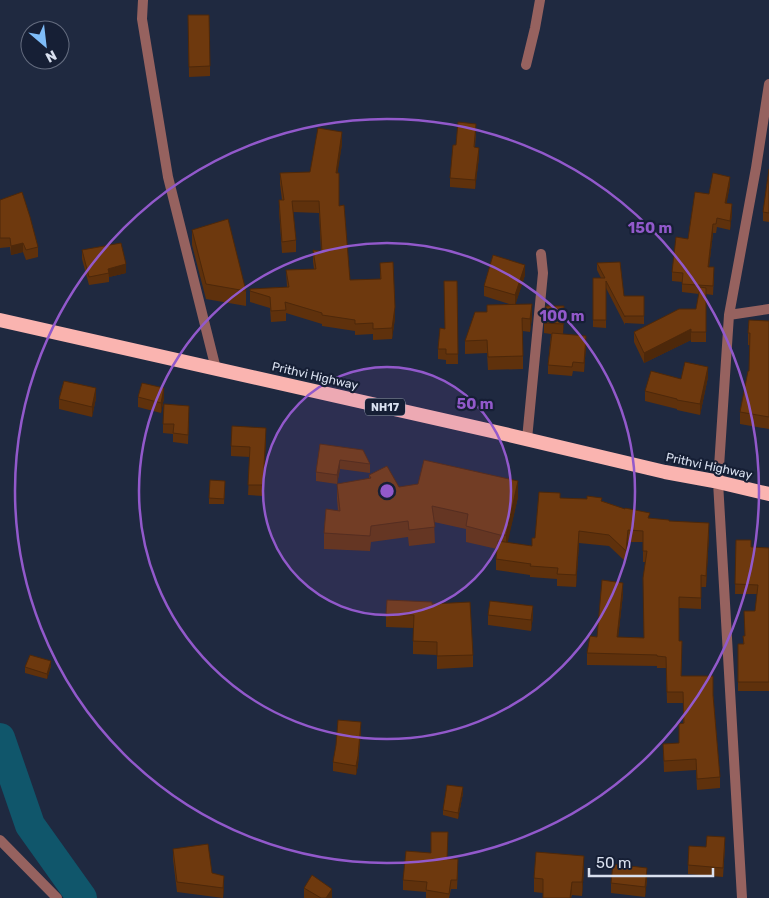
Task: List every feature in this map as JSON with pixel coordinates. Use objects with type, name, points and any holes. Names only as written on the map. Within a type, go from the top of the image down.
[{"type":"highway","name":"Prithvi Highway","points":[[0,320],[527,439],[664,472],[769,494]]},
{"type":"street","points":[[143,0],[142,19],[168,177],[216,369]]},
{"type":"street","points":[[526,65],[540,0]]},
{"type":"street","points":[[742,898],[718,482],[729,315],[756,168],[769,84]]},
{"type":"street","points":[[527,439],[544,273],[541,254]]},
{"type":"street","points":[[729,315],[769,308]]},
{"type":"street","points":[[0,840],[57,898]]},
{"type":"building","points":[[188,15],[209,15],[210,66],[189,67]]},
{"type":"building","points":[[458,122],[476,124],[474,147],[479,148],[475,180],[450,178],[453,145],[456,145]]},
{"type":"building","points":[[318,128],[342,132],[336,173],[339,173],[339,206],[344,205],[350,280],[381,279],[380,263],[393,262],[395,307],[392,328],[373,329],[373,323],[355,324],[355,320],[322,315],[322,313],[285,302],[286,310],[271,311],[270,297],[250,291],[250,289],[289,287],[286,270],[316,269],[313,250],[322,252],[319,201],[292,201],[296,240],[282,242],[279,200],[284,200],[280,173],[310,172]]},
{"type":"building","points":[[769,169],[769,213],[763,212]]},
{"type":"building","points":[[713,173],[730,177],[725,203],[732,204],[730,221],[717,218],[716,224],[713,224],[708,267],[714,267],[713,286],[682,284],[683,273],[672,272],[676,237],[688,239],[695,192],[709,194]]},
{"type":"building","points":[[22,192],[38,247],[26,250],[23,243],[11,246],[10,238],[0,238],[0,200]]},
{"type":"building","points":[[228,219],[246,291],[206,284],[192,230]]},
{"type":"building","points":[[121,243],[126,264],[108,269],[109,273],[89,277],[82,250]]},
{"type":"building","points":[[493,255],[525,265],[515,295],[484,286]]},
{"type":"building","points":[[620,262],[624,296],[644,296],[644,316],[625,317],[606,281],[606,320],[593,320],[593,278],[605,278],[597,263]]},
{"type":"building","points":[[444,281],[457,281],[458,354],[446,354],[446,349],[438,349],[440,328],[445,329]]},
{"type":"building","points":[[700,287],[706,288],[706,332],[691,332],[691,329],[644,353],[634,332],[679,309],[696,309]]},
{"type":"building","points":[[532,304],[530,319],[522,318],[523,356],[488,357],[487,340],[465,341],[475,312],[487,312],[487,305]]},
{"type":"building","points":[[546,306],[564,306],[563,324],[544,323]]},
{"type":"building","points":[[749,320],[769,321],[769,417],[740,412],[749,371]]},
{"type":"building","points":[[552,333],[586,336],[584,363],[573,362],[572,367],[548,365]]},
{"type":"building","points":[[685,362],[708,367],[700,404],[645,391],[651,371],[681,379]]},
{"type":"building","points":[[64,381],[96,388],[92,407],[59,399]]},
{"type":"building","points":[[142,383],[164,388],[161,403],[138,397]]},
{"type":"building","points":[[164,404],[189,406],[188,435],[173,433],[174,424],[163,424]]},
{"type":"building","points":[[232,426],[266,428],[263,485],[248,485],[250,447],[231,446]]},
{"type":"building","points":[[320,444],[363,450],[370,464],[340,460],[337,475],[316,472]]},
{"type":"building","points":[[424,460],[518,481],[506,535],[466,526],[468,514],[432,506],[435,527],[409,530],[408,521],[371,526],[370,536],[324,533],[326,509],[340,511],[337,484],[371,478],[369,475],[387,466],[399,487],[418,484]]},
{"type":"building","points":[[210,480],[225,481],[224,499],[209,498]]},
{"type":"building","points":[[539,492],[560,493],[560,498],[587,499],[587,496],[602,498],[601,501],[625,509],[650,513],[648,518],[709,523],[706,576],[701,575],[701,598],[679,597],[679,641],[682,641],[681,676],[713,676],[720,777],[697,779],[696,759],[664,761],[663,744],[679,743],[679,724],[684,723],[683,692],[667,692],[666,657],[657,655],[587,653],[590,636],[597,637],[602,580],[623,583],[617,637],[644,638],[643,578],[647,551],[643,551],[643,531],[628,530],[626,551],[609,535],[579,531],[576,575],[557,574],[558,568],[530,566],[531,564],[496,559],[498,541],[532,546],[532,538],[535,538]]},
{"type":"building","points":[[736,540],[751,540],[751,547],[769,548],[769,682],[738,682],[738,644],[744,644],[744,611],[755,611],[758,585],[735,584]]},
{"type":"building","points":[[387,600],[432,602],[432,604],[470,602],[473,655],[437,656],[437,642],[413,641],[414,615],[386,614]]},
{"type":"building","points":[[490,601],[533,606],[531,620],[488,615]]},
{"type":"building","points":[[30,655],[51,661],[47,674],[25,667]]},
{"type":"building","points":[[338,720],[361,722],[356,766],[333,762]]},
{"type":"building","points":[[447,785],[463,787],[458,813],[443,810]]},
{"type":"building","points":[[431,832],[448,832],[447,859],[458,859],[457,880],[451,880],[449,894],[426,890],[427,882],[403,880],[406,851],[431,853]]},
{"type":"building","points":[[707,836],[725,837],[723,868],[688,865],[689,846],[706,847]]},
{"type":"building","points":[[208,844],[212,873],[224,876],[223,888],[177,882],[173,849]]},
{"type":"building","points":[[536,852],[584,856],[582,882],[572,882],[570,898],[543,898],[543,879],[534,878]]},
{"type":"building","points":[[613,864],[647,868],[645,887],[611,883]]},
{"type":"building","points":[[312,875],[332,889],[326,898],[321,898],[304,888]]},
{"type":"waterway","points":[[0,738],[30,825],[82,898]]}]
